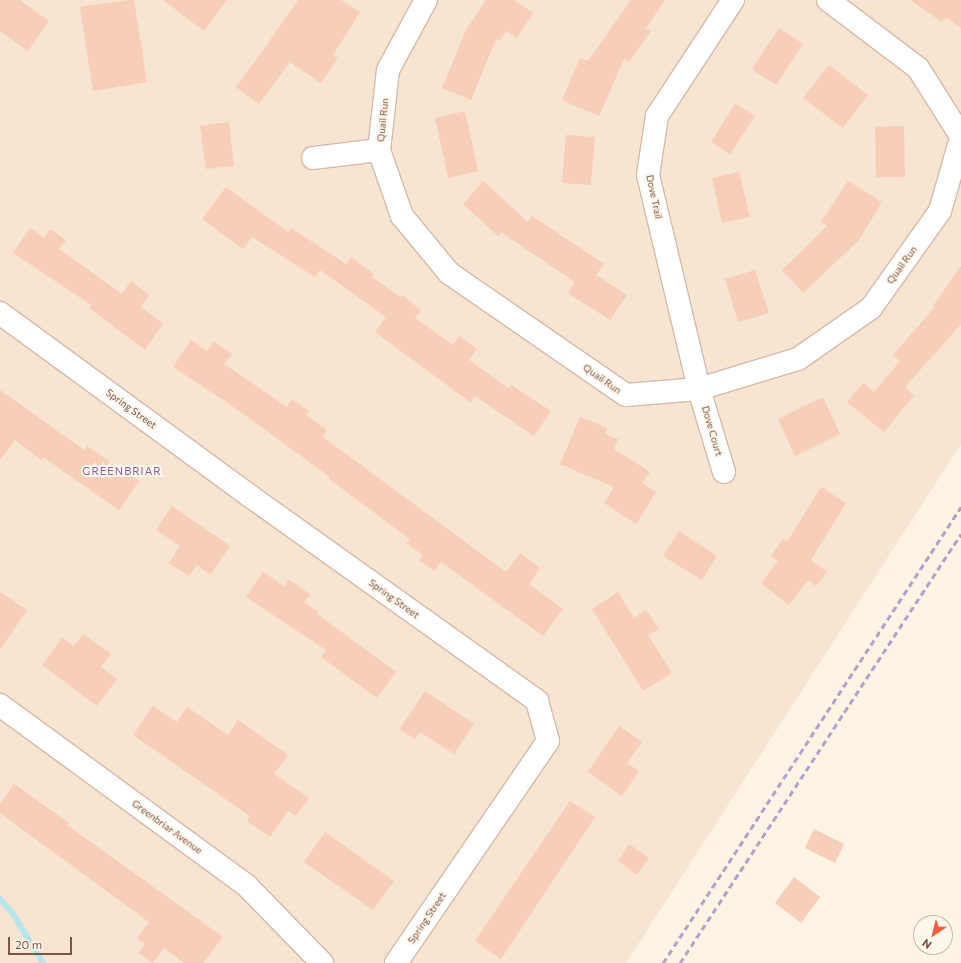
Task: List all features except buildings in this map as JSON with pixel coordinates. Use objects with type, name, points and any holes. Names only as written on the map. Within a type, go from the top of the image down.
[{"type":"street","name":"Quail Run","points":[[426,0],[388,70],[380,150],[402,216],[449,273],[626,395],[699,389],[798,359],[871,308],[940,211],[961,137],[918,68],[828,0]]},
{"type":"street","name":"Dove Trail","points":[[699,389],[648,175],[657,116],[733,0]]},
{"type":"street","points":[[313,158],[380,150]]},
{"type":"street","name":"Spring Street","points":[[0,313],[250,496],[537,701],[548,741],[396,963]]},
{"type":"street","name":"Dove Court","points":[[699,389],[724,472]]},
{"type":"street","name":"Greenbriar Avenue","points":[[0,705],[246,885],[322,963]]},
{"type":"shaded area","points":[[0,0],[961,0],[961,444],[626,963],[0,963]]},
{"type":"waterway","points":[[0,899],[13,914],[43,963]]},
{"type":"railway","points":[[663,963],[961,507]]},
{"type":"railway","points":[[680,963],[961,534]]},
{"type":"district","name":"GREENBRIAR","points":[[122,471]]}]
